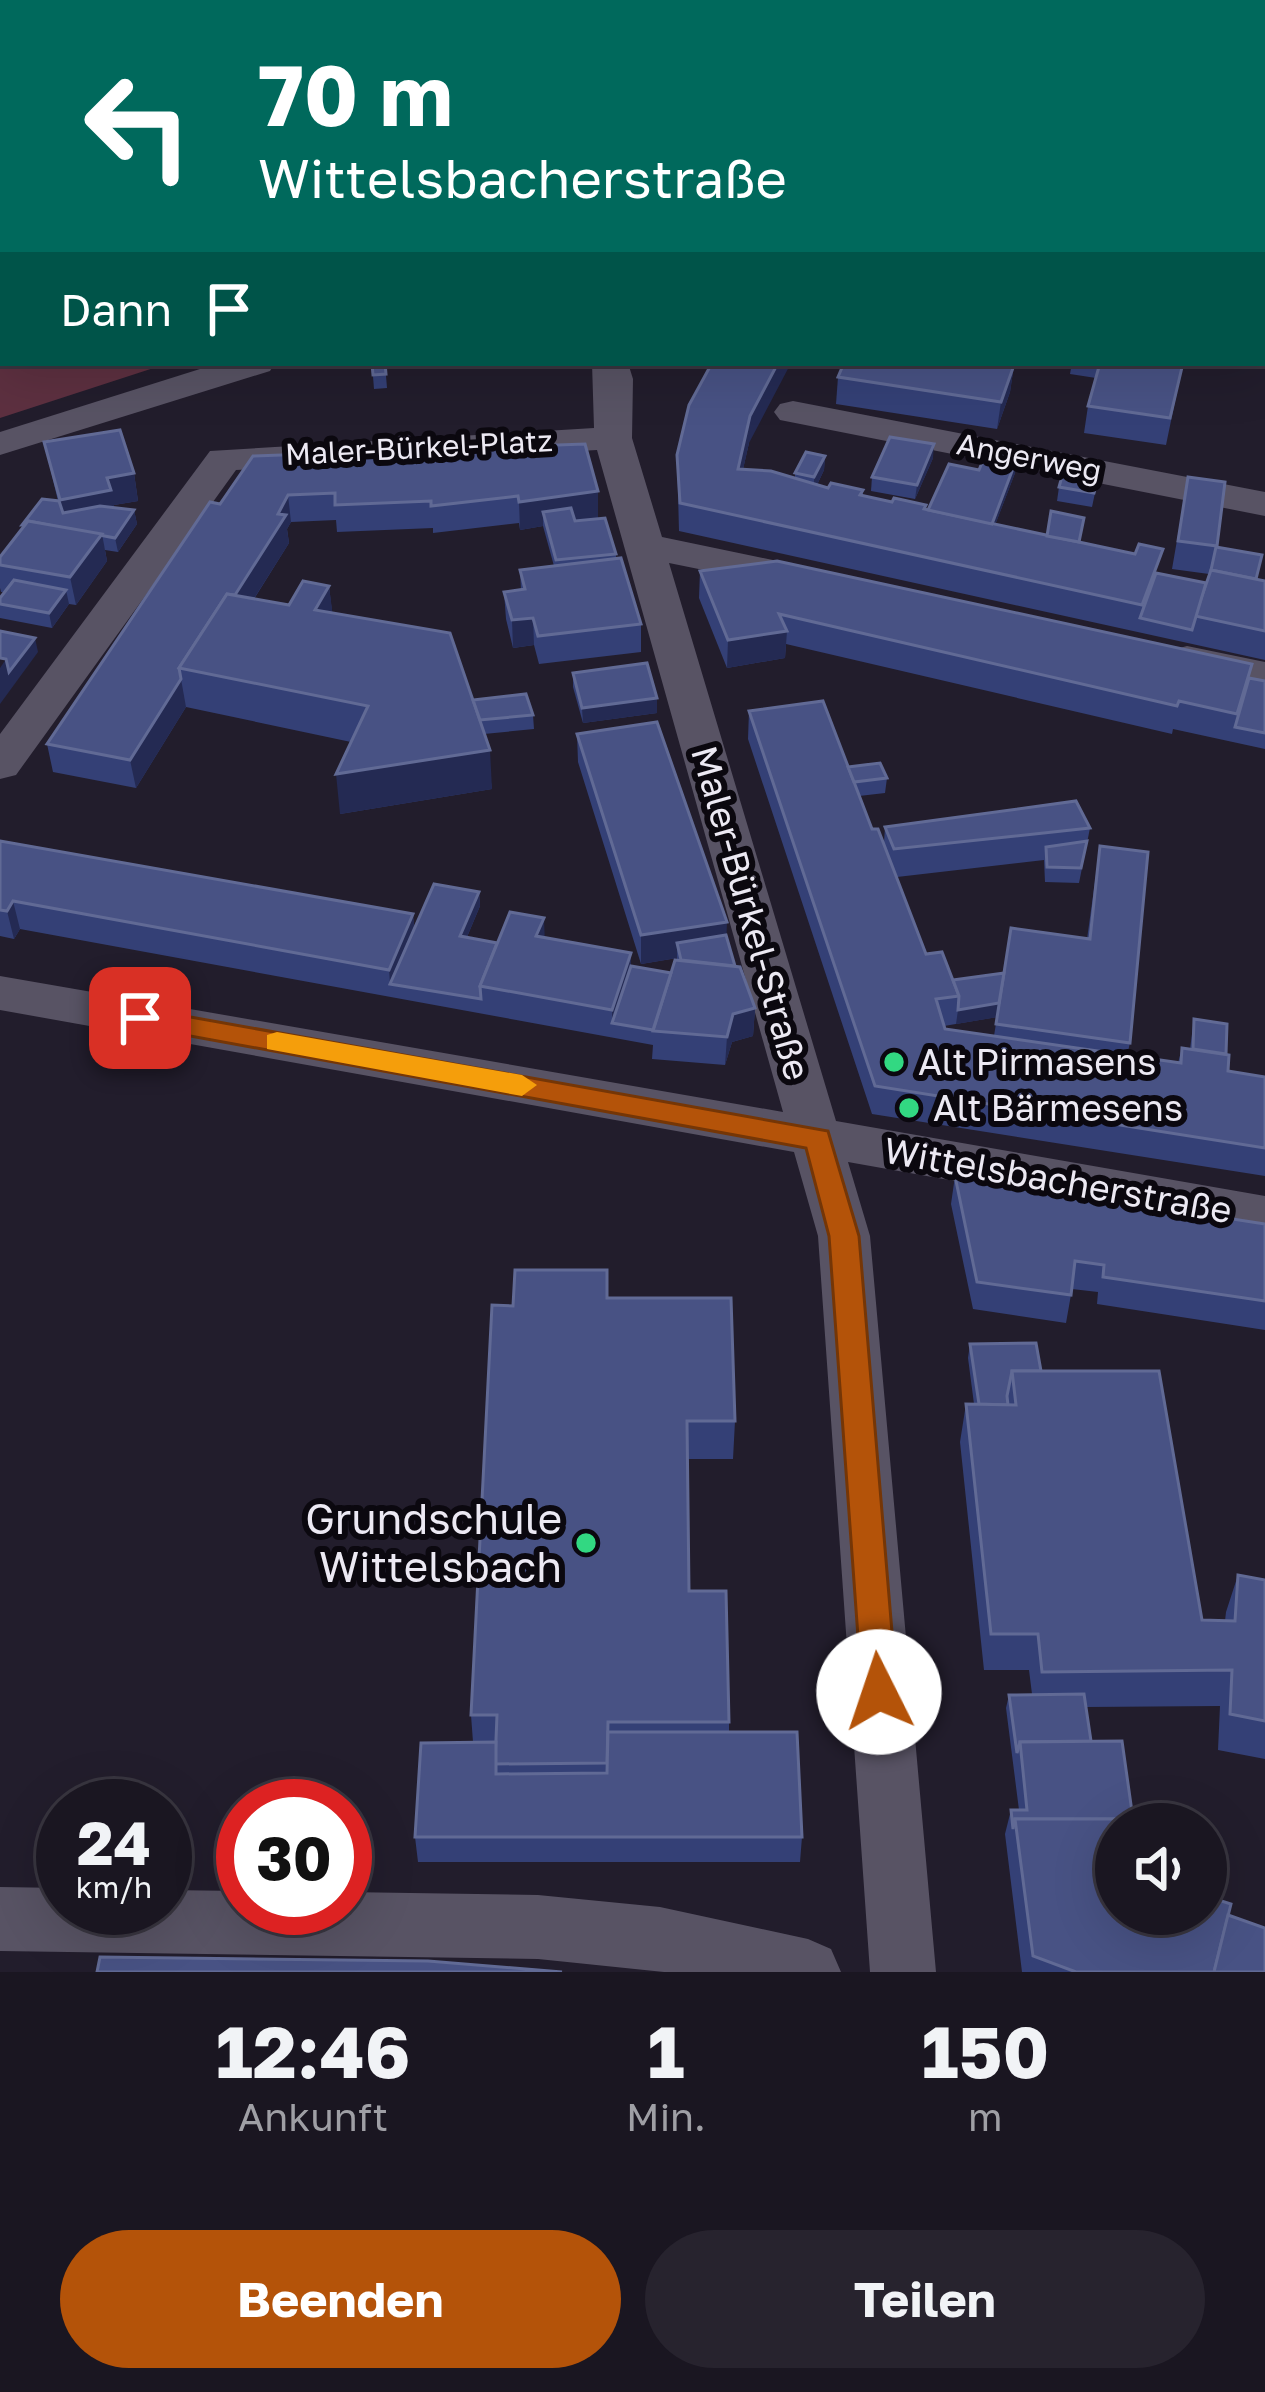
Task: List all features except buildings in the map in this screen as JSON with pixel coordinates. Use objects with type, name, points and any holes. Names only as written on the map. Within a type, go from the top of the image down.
[{"type":"street","points":[[0,444],[247,366]]},
{"type":"street","name":"Maler-Bürkel-Straße","points":[[611,366],[616,379],[613,438],[818,1139],[847,1258],[903,1972]]},
{"type":"street","name":"Angerweg","points":[[794,412],[1265,504]]},
{"type":"street","name":"Maler-Bürkel-Platz","points":[[0,765],[224,459],[613,438]]},
{"type":"street","points":[[643,545],[850,588]]},
{"type":"street","points":[[1150,651],[1265,675]]},
{"type":"street","name":"Wittelsbacherstraße","points":[[0,993],[1265,1216]]},
{"type":"street","points":[[0,1919],[538,1927],[660,1939],[808,1972]]},
{"type":"shaded area","points":[[0,366],[160,366],[0,418]]},
{"type":"slow traffic","points":[[277,1042],[522,1085]]},
{"type":"place","name":"Alt Pirmasens","points":[[894,1062]]},
{"type":"place","name":"Alt Bärmesens","points":[[909,1108]]},
{"type":"place","name":"Grundschule Wittelsbach","points":[[586,1543]]},
{"type":"route","points":[[140,1018],[818,1139],[844,1236],[879,1692]]}]
